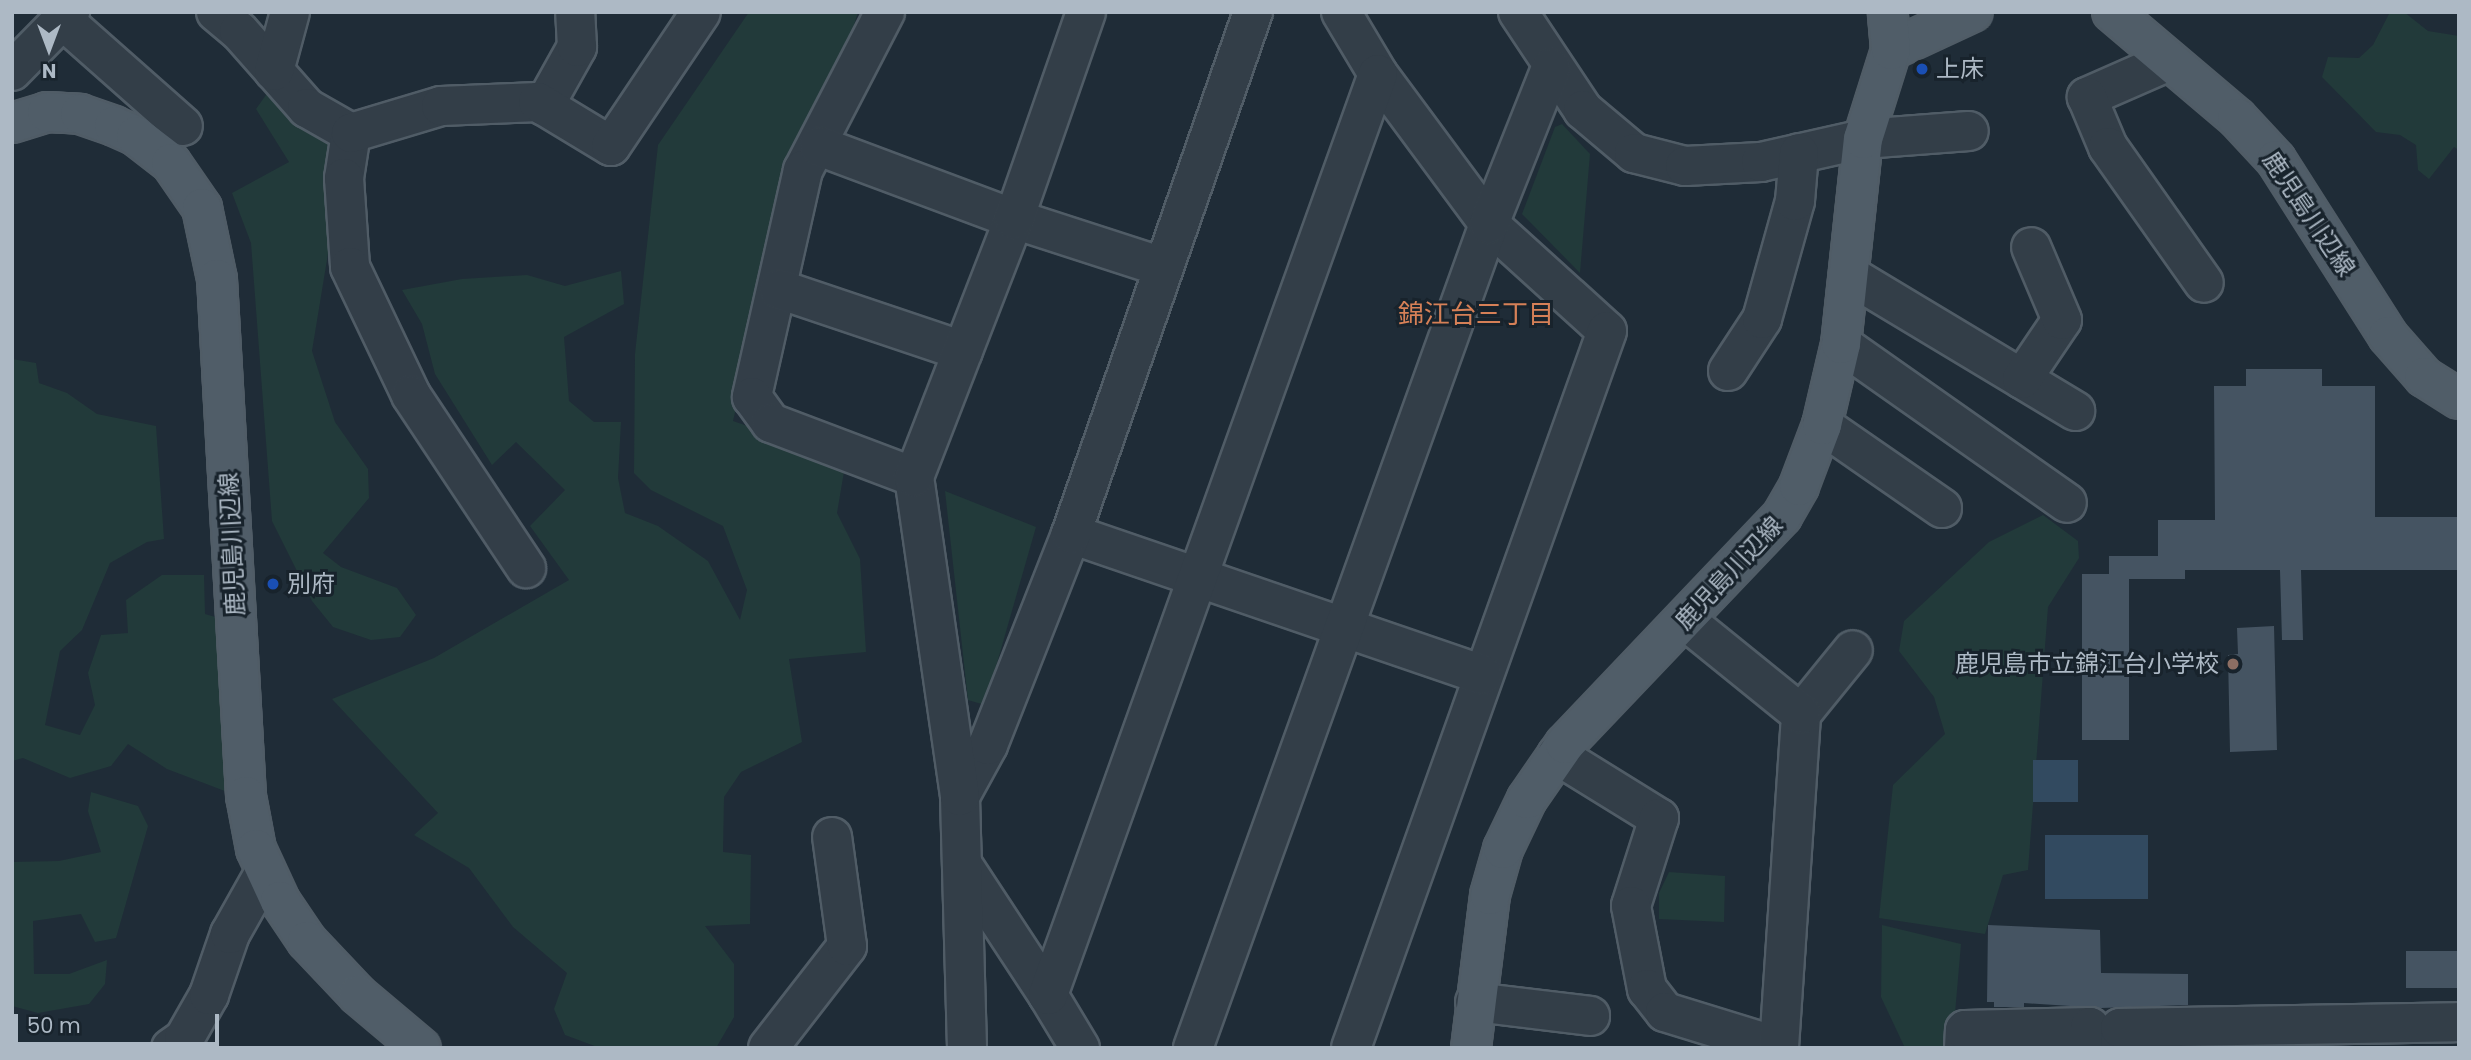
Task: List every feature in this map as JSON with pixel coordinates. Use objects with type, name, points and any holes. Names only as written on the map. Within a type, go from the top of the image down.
[{"type":"main road","name":"鹿児島川辺線","points":[[1471,1048],[1475,1002],[1495,873],[1518,816],[1557,755],[1782,516],[1822,425],[1841,344],[1863,139],[1891,50],[1888,12]]},
{"type":"main road","points":[[1891,50],[1973,12]]},
{"type":"main road","name":"鹿児島川辺線","points":[[2112,12],[2237,118],[2277,160],[2388,336],[2424,377],[2459,399]]},
{"type":"main road","name":"鹿児島川辺線","points":[[12,123],[47,112],[80,114],[114,126],[136,136],[171,163],[202,208],[217,279],[246,796],[265,872],[287,914],[320,956],[421,1048]]},
{"type":"street","points":[[216,12],[239,30],[307,108],[351,133],[441,106],[538,102],[611,146],[701,12]]},
{"type":"street","points":[[274,71],[290,12]]},
{"type":"street","points":[[885,12],[820,146],[803,170],[779,289],[752,397],[771,423],[914,477]]},
{"type":"street","points":[[1056,12],[1067,58]]},
{"type":"street","points":[[967,1048],[960,796],[914,477],[1014,219],[1067,58],[1086,12]]},
{"type":"street","points":[[960,796],[988,745],[1071,534],[1253,12]]},
{"type":"street","points":[[1341,12],[1378,74],[1489,224],[1607,331],[1351,1048]]},
{"type":"street","points":[[544,106],[577,47],[568,15]]},
{"type":"street","points":[[12,71],[67,16],[183,126]]},
{"type":"street","points":[[1532,17],[1552,68],[1583,110],[1634,153],[1685,166],[1761,162],[1863,139],[1969,131]]},
{"type":"street","points":[[2169,61],[2087,97],[2108,147],[2204,283]]},
{"type":"street","points":[[1193,1048],[1489,224],[1552,68]]},
{"type":"street","points":[[1048,995],[1201,579],[1378,74]]},
{"type":"street","points":[[351,133],[344,178],[350,267],[411,395],[526,568]]},
{"type":"street","points":[[820,146],[1014,219],[1163,267]]},
{"type":"street","points":[[1728,371],[1762,319],[1795,201],[1799,153]]},
{"type":"street","points":[[2022,379],[2062,320],[2031,247]]},
{"type":"street","points":[[1849,275],[2076,411]]},
{"type":"street","points":[[779,289],[963,351]]},
{"type":"street","points":[[1841,344],[2067,503]]},
{"type":"street","points":[[1822,425],[1942,508]]},
{"type":"street","points":[[1071,534],[1483,675]]},
{"type":"street","points":[[1685,620],[1801,714]]},
{"type":"street","points":[[1557,755],[1659,818],[1631,906],[1647,989],[1665,1012],[1779,1047],[1801,714],[1853,650]]},
{"type":"street","points":[[768,1048],[847,946],[832,837]]},
{"type":"street","points":[[962,864],[1080,1048]]},
{"type":"street","points":[[171,1048],[184,1039],[209,995],[230,934],[265,872]]},
{"type":"street","points":[[1475,1002],[1590,1016]]},
{"type":"street","points":[[2121,1048],[2120,1028],[2459,1022]]},
{"type":"street","points":[[1964,1048],[1965,1030],[2090,1027],[2090,1048]]},
{"type":"green space","points":[[749,12],[858,12],[835,85],[792,170],[733,421],[846,460],[837,513],[860,559],[866,652],[789,659],[802,742],[741,772],[724,797],[723,852],[751,855],[750,924],[705,926],[734,964],[734,1017],[716,1048],[600,1048],[565,1035],[554,1009],[567,973],[513,927],[469,868],[414,835],[438,813],[332,699],[434,658],[569,580],[530,526],[565,490],[516,442],[492,465],[435,374],[422,324],[402,290],[462,279],[527,275],[565,286],[621,271],[624,304],[564,337],[569,401],[594,422],[621,422],[618,478],[625,513],[658,526],[708,561],[740,620],[747,590],[723,526],[651,490],[634,473],[635,354],[658,145]]},
{"type":"green space","points":[[2390,12],[2404,12],[2428,31],[2459,36],[2459,150],[2454,147],[2429,179],[2418,170],[2416,145],[2400,135],[2376,132],[2322,77],[2328,57],[2359,58],[2373,45]]},
{"type":"green space","points":[[283,71],[333,122],[336,205],[312,351],[335,422],[368,469],[369,498],[323,553],[341,567],[397,588],[416,615],[400,637],[371,640],[333,627],[312,601],[272,521],[251,243],[232,193],[289,162],[256,109]]},
{"type":"green space","points":[[1562,124],[1590,154],[1580,273],[1522,214],[1555,127]]},
{"type":"green space","points":[[12,359],[36,363],[39,383],[67,393],[97,414],[156,426],[164,539],[147,542],[110,563],[82,630],[60,651],[45,725],[80,735],[95,705],[88,673],[101,635],[128,633],[126,600],[162,575],[204,575],[205,614],[219,618],[230,793],[167,769],[128,744],[111,766],[70,778],[23,758],[12,761]]},
{"type":"green space","points":[[945,491],[1036,527],[985,705],[968,700]]},
{"type":"green space","points":[[2043,515],[2078,541],[2079,558],[2048,607],[2028,870],[2003,875],[1985,934],[1879,918],[1893,785],[1945,734],[1934,697],[1899,651],[1904,621],[1989,542]]},
{"type":"green space","points":[[91,792],[138,806],[148,826],[116,938],[95,942],[81,914],[33,921],[34,974],[69,974],[107,960],[105,984],[89,1004],[38,1013],[12,1006],[12,862],[59,861],[101,852],[88,811]]},
{"type":"green space","points":[[1669,872],[1725,876],[1724,922],[1659,919],[1659,893]]},
{"type":"green space","points":[[1882,925],[1961,944],[1952,1048],[1905,1048],[1881,997]]},
{"type":"water","points":[[2033,760],[2078,760],[2078,802],[2033,802]]},
{"type":"water","points":[[2045,835],[2148,835],[2148,899],[2045,899]]},
{"type":"building","points":[[2246,369],[2322,369],[2322,386],[2375,386],[2375,517],[2459,517],[2459,570],[2301,570],[2303,640],[2282,640],[2280,570],[2185,570],[2185,579],[2129,579],[2129,740],[2082,740],[2082,574],[2109,574],[2109,556],[2158,556],[2158,520],[2215,520],[2214,386],[2246,386]]},
{"type":"building","points":[[2274,626],[2277,750],[2230,752],[2228,655],[2238,654],[2237,628]]},
{"type":"building","points":[[1988,925],[2100,930],[2101,973],[2188,974],[2188,1005],[2101,1008],[2024,1003],[2024,1007],[1994,1007],[1994,1002],[1987,1002]]},
{"type":"building","points":[[2406,951],[2459,951],[2459,988],[2406,988]]},
{"type":"place","name":"上床","points":[[1922,69]]},
{"type":"place","name":"別府","points":[[273,584]]},
{"type":"place","name":"鹿児島市立錦江台小学校","points":[[2233,664]]},
{"type":"district","name":"錦江台三丁目","points":[[1476,315]]}]
